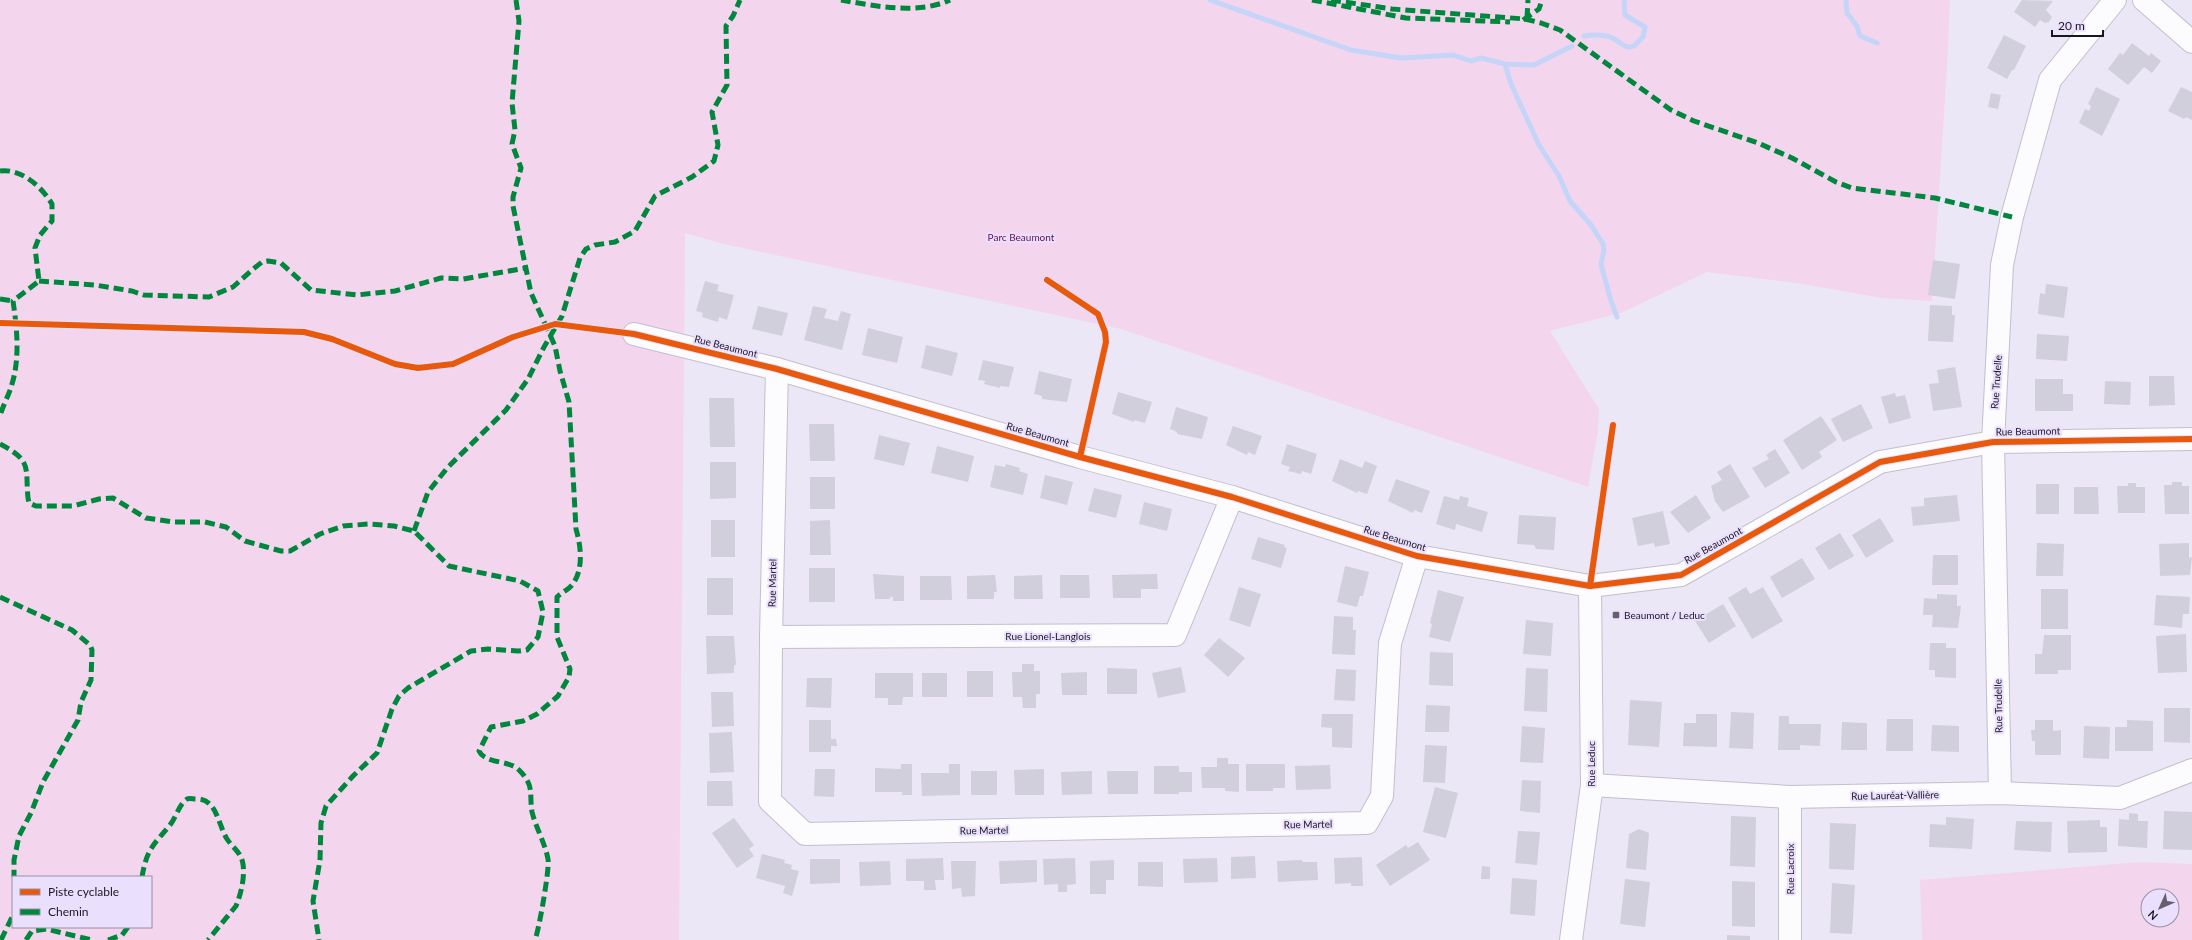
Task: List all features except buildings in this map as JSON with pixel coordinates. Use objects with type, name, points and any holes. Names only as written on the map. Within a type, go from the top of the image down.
[{"type":"street","name":"Rue Trudelle","points":[[2000,793],[1992,442],[2002,266],[2012,217],[2050,80],[2115,0]]},
{"type":"street","points":[[2144,0],[2192,42]]},
{"type":"street","name":"Rue Beaumont","points":[[634,334],[777,369],[1080,457],[1232,497],[1417,556],[1590,586],[1681,574],[1880,462],[1992,442],[2192,439]]},
{"type":"street","name":"Rue Martel","points":[[777,369],[771,637],[770,801],[805,834],[1367,823],[1382,796],[1390,643],[1417,556]]},
{"type":"street","name":"Rue Lionel-Langlois","points":[[771,637],[1175,635],[1232,497]]},
{"type":"street","name":"Rue Leduc","points":[[1571,940],[1592,785],[1590,586]]},
{"type":"street","name":"Rue Lauréat-Vallière","points":[[1592,785],[1790,797],[2000,793],[2120,798],[2192,770]]},
{"type":"street","name":"Rue Lacroix","points":[[1790,797],[1790,940]]},
{"type":"green space","name":"Parc Beaumont","points":[[0,0],[1950,0],[1932,301],[1882,298],[1797,283],[1707,272],[1621,313],[1550,331],[1599,409],[1598,431],[1588,487],[1121,329],[724,244],[685,233],[679,940],[0,940]]},
{"type":"green space","points":[[2139,862],[2192,864],[2192,940],[1922,940],[1920,880]]},
{"type":"waterway","points":[[1210,0],[1351,50],[1401,58],[1453,55],[1471,61],[1481,58],[1505,64],[1534,65],[1572,46]]},
{"type":"waterway","points":[[1584,36],[1607,36],[1627,47],[1634,46],[1643,37],[1645,27],[1625,15],[1624,0]]},
{"type":"waterway","points":[[1846,0],[1847,13],[1857,26],[1860,36],[1877,43]]},
{"type":"waterway","points":[[1505,64],[1511,84],[1539,145],[1559,176],[1570,201],[1591,225],[1603,244],[1604,250],[1601,264],[1610,298],[1617,317]]},
{"type":"marked path","points":[[516,0],[519,21],[512,103],[515,130],[512,144],[521,168],[513,197],[513,206],[531,293],[555,346],[560,371],[569,402],[576,529],[580,550],[580,565],[576,579],[570,587],[557,597],[557,637],[570,669],[569,677],[558,696],[537,714],[523,721],[491,727],[479,751],[487,758],[515,767],[524,776],[529,785],[532,812],[548,859],[544,899],[535,940]]},
{"type":"marked path","points":[[414,531],[428,492],[448,467],[506,410],[528,379],[562,316],[580,258],[586,249],[595,245],[615,242],[635,231],[655,196],[692,177],[714,161],[718,145],[712,112],[727,85],[726,26],[733,16],[740,0]]},
{"type":"marked path","points":[[841,0],[896,8],[924,7],[937,5],[950,0]]},
{"type":"marked path","points":[[1312,0],[1406,18],[1510,22]]},
{"type":"marked path","points":[[1331,0],[1392,9],[1525,19],[1541,23],[1560,30],[1671,110],[1694,121],[1758,143],[1792,158],[1836,182],[1852,188],[1935,198],[2012,217]]},
{"type":"marked path","points":[[1527,18],[1528,0]]},
{"type":"marked path","points":[[1523,20],[1539,9],[1542,0]]},
{"type":"marked path","points":[[0,171],[16,172],[30,180],[43,191],[52,204],[52,221],[40,235],[35,248],[39,281],[13,301],[17,332],[15,374],[0,416]]},
{"type":"marked path","points":[[39,281],[95,285],[132,291],[144,295],[209,297],[233,287],[262,262],[268,261],[281,263],[311,290],[357,295],[395,291],[441,278],[463,279],[526,268]]},
{"type":"marked path","points":[[0,299],[13,301]]},
{"type":"marked path","points":[[0,444],[18,455],[23,461],[27,472],[29,503],[36,506],[73,506],[99,499],[113,498],[146,518],[174,522],[205,522],[226,527],[245,541],[281,551],[290,551],[320,534],[343,526],[369,524],[394,526],[414,531],[449,566],[520,581],[538,591],[543,612],[538,637],[527,650],[518,651],[488,649],[471,651],[408,688],[399,696],[392,709],[377,753],[353,776],[326,806],[321,823],[320,860],[313,901],[319,940]]},
{"type":"marked path","points":[[0,597],[72,630],[90,645],[92,650],[91,680],[81,702],[78,720],[43,782],[31,813],[19,836],[14,860],[14,876]]},
{"type":"marked path","points":[[142,876],[149,853],[172,822],[184,801],[191,799],[203,800],[208,803],[216,813],[227,839],[240,856],[243,864],[242,885],[236,906],[208,940]]},
{"type":"marked path","points":[[1,940],[12,917]]},
{"type":"marked path","points":[[108,940],[122,935],[127,928]]},
{"type":"marked path","points":[[26,940],[32,931],[46,929],[92,940]]},
{"type":"cycle path","points":[[1047,280],[1098,314],[1105,332],[1106,342],[1080,457]]},
{"type":"cycle path","points":[[0,323],[304,332],[332,339],[395,364],[418,368],[453,364],[513,337],[555,324],[634,334],[777,369],[1080,457],[1232,497],[1417,556],[1590,586],[1681,575],[1880,462],[1993,442],[2192,439]]},
{"type":"cycle path","points":[[1590,586],[1613,425]]},
{"type":"place","name":"Beaumont / Leduc","points":[[1616,615]]}]
